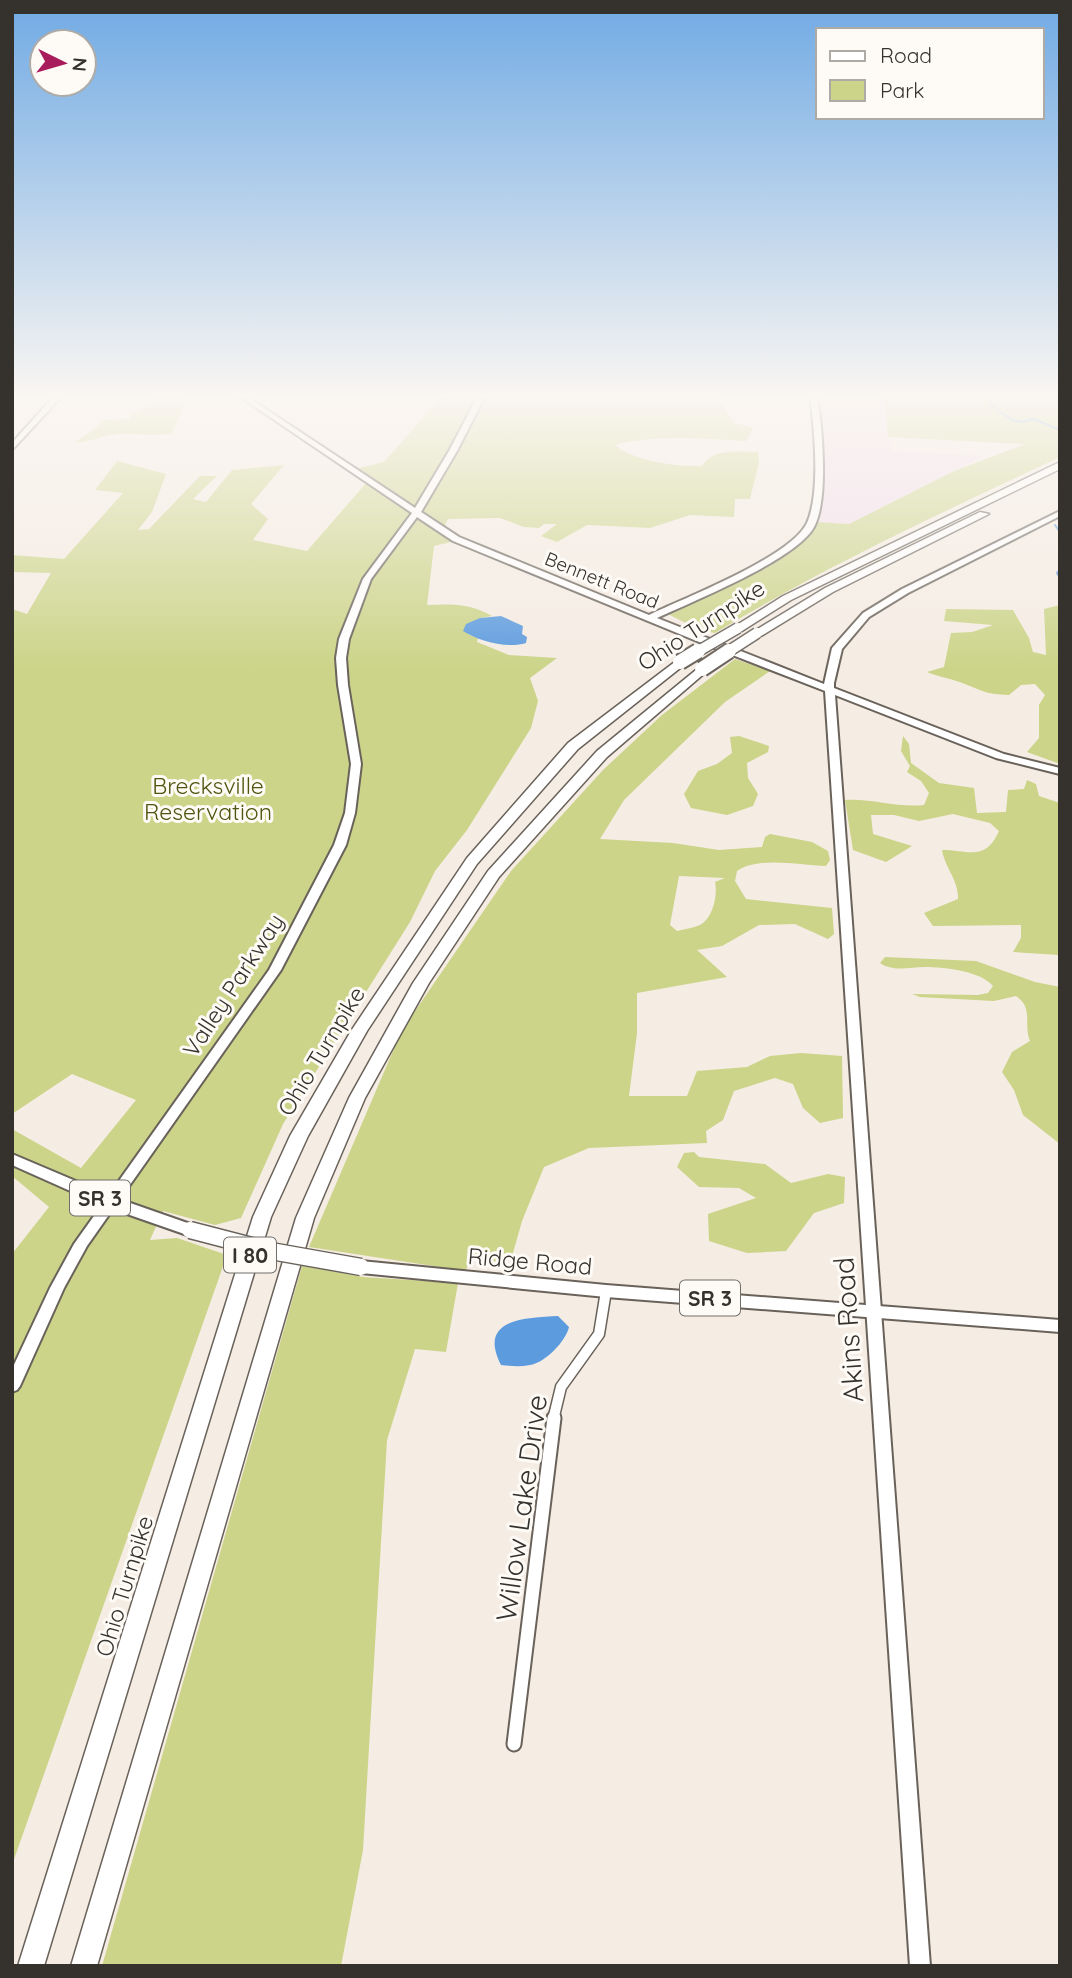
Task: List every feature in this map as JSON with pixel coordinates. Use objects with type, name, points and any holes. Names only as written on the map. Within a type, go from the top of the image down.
[{"type":"highway","name":"Ohio Turnpike","points":[[31,1966],[261,1217],[299,1136],[359,1031],[472,861],[573,746],[680,662],[787,598],[1016,486]]},
{"type":"highway","name":"Ohio Turnpike","points":[[84,1966],[305,1218],[358,1098],[421,983],[493,874],[602,754],[702,669],[829,590],[1041,486]]},
{"type":"main road","name":"Ridge Road","points":[[12,1160],[110,1202],[191,1230],[271,1251],[361,1268],[606,1291],[1060,1326]]},
{"type":"street","name":"Bennett Road","points":[[376,486],[456,539],[1000,756],[1060,771]]},
{"type":"street","name":"Valley Parkway","points":[[12,1386],[57,1288],[81,1244],[275,970],[340,845],[350,813],[356,764],[343,685],[341,659],[344,639],[367,579],[416,513],[432,486]]},
{"type":"street","points":[[650,618],[785,551],[800,539],[810,526],[816,512],[817,486]]},
{"type":"street","points":[[831,690],[830,679],[837,648],[866,615],[905,591],[1060,513]]},
{"type":"street","name":"Akins Road","points":[[831,690],[920,1966]]},
{"type":"street","name":"Willow Lake Drive","points":[[514,1744],[555,1406],[561,1387],[599,1334],[606,1291]]},
{"type":"shaded area","points":[[822,486],[924,486],[849,524],[817,522],[822,503]]},
{"type":"green space","name":"Brecksville Reservation","points":[[98,486],[161,486],[152,512],[138,530],[149,529],[190,486],[206,486],[193,499],[206,502],[219,486],[266,486],[251,504],[268,519],[253,540],[307,551],[363,486],[753,486],[750,499],[735,499],[734,517],[690,515],[650,528],[587,525],[557,542],[541,536],[557,524],[544,524],[539,528],[524,527],[500,518],[448,519],[442,531],[455,541],[434,546],[427,605],[468,607],[492,616],[480,618],[468,634],[478,638],[477,642],[509,655],[557,658],[530,678],[538,701],[531,728],[467,830],[435,871],[410,922],[283,1124],[241,1218],[215,1225],[163,1211],[150,1240],[177,1238],[227,1255],[12,1865],[12,1254],[49,1207],[12,1176],[12,1129],[81,1168],[136,1100],[72,1074],[12,1114],[12,609],[27,614],[51,573],[12,572],[12,555],[64,559],[123,493],[95,490]]},
{"type":"green space","points":[[924,486],[998,486],[842,562],[715,633],[699,630],[668,614],[729,586],[775,560],[808,538],[817,522],[849,524]]},
{"type":"green space","points":[[1060,605],[1060,764],[1027,752],[1039,738],[1039,705],[1045,695],[1035,684],[1021,685],[1009,695],[995,694],[927,672],[944,667],[951,633],[972,632],[993,625],[944,621],[946,609],[1013,610],[1029,638],[1033,652],[1046,655],[1044,609]]},
{"type":"green space","points":[[735,659],[770,671],[725,702],[624,800],[600,839],[673,843],[719,850],[762,847],[765,837],[770,834],[812,842],[828,851],[830,860],[826,866],[780,862],[756,864],[737,871],[735,881],[746,899],[832,908],[834,934],[828,939],[795,924],[759,925],[722,946],[697,950],[727,977],[637,993],[637,1033],[629,1096],[687,1096],[697,1071],[747,1067],[770,1056],[801,1053],[842,1056],[843,1118],[820,1123],[803,1108],[793,1084],[775,1078],[734,1091],[723,1120],[706,1131],[707,1143],[589,1148],[544,1167],[522,1221],[511,1260],[489,1262],[469,1259],[466,1271],[309,1247],[402,1030],[511,871],[603,770],[662,715]],"holes":[[[679,876],[725,878],[715,882],[714,906],[704,922],[677,931],[670,925]]]},
{"type":"green space","points":[[739,736],[769,746],[768,752],[747,763],[748,778],[758,794],[753,806],[727,815],[691,808],[684,794],[698,771],[717,764],[732,753],[730,737]]},
{"type":"green space","points":[[903,736],[909,744],[911,763],[939,783],[974,788],[977,813],[1006,812],[1008,790],[1024,789],[1027,780],[1036,784],[1039,796],[1060,803],[1059,955],[1013,952],[1021,938],[1021,925],[933,926],[924,913],[958,899],[958,892],[942,850],[982,851],[994,841],[999,831],[990,823],[953,814],[919,821],[894,815],[871,815],[873,834],[912,846],[886,862],[853,850],[845,800],[924,805],[929,793],[921,781],[907,772],[910,766],[901,751]]},
{"type":"green space","points":[[885,957],[976,961],[1035,982],[1060,987],[1060,1144],[1023,1115],[1014,1090],[1002,1072],[1012,1052],[1030,1041],[1025,1006],[1021,1001],[1016,996],[994,1001],[920,997],[912,994],[978,995],[988,993],[993,986],[980,977],[954,969],[891,968],[880,963]]},
{"type":"green space","points":[[694,1152],[699,1157],[765,1164],[791,1183],[828,1174],[845,1177],[844,1203],[814,1213],[786,1251],[747,1253],[709,1241],[708,1214],[756,1198],[739,1188],[699,1187],[677,1167],[684,1153]]},
{"type":"green space","points":[[302,1266],[363,1277],[458,1283],[446,1352],[415,1349],[387,1440],[363,1850],[341,1966],[102,1966]]},
{"type":"water","points":[[501,616],[523,626],[522,634],[527,637],[526,643],[493,643],[463,631],[466,624],[480,618]]},
{"type":"water","points":[[558,1316],[569,1327],[564,1339],[548,1356],[530,1365],[501,1365],[495,1349],[495,1338],[500,1329],[520,1320]]},
{"type":"waterway","points":[[1055,525],[1060,532]]},
{"type":"waterway","points":[[1060,569],[1057,573],[1060,578]]}]
